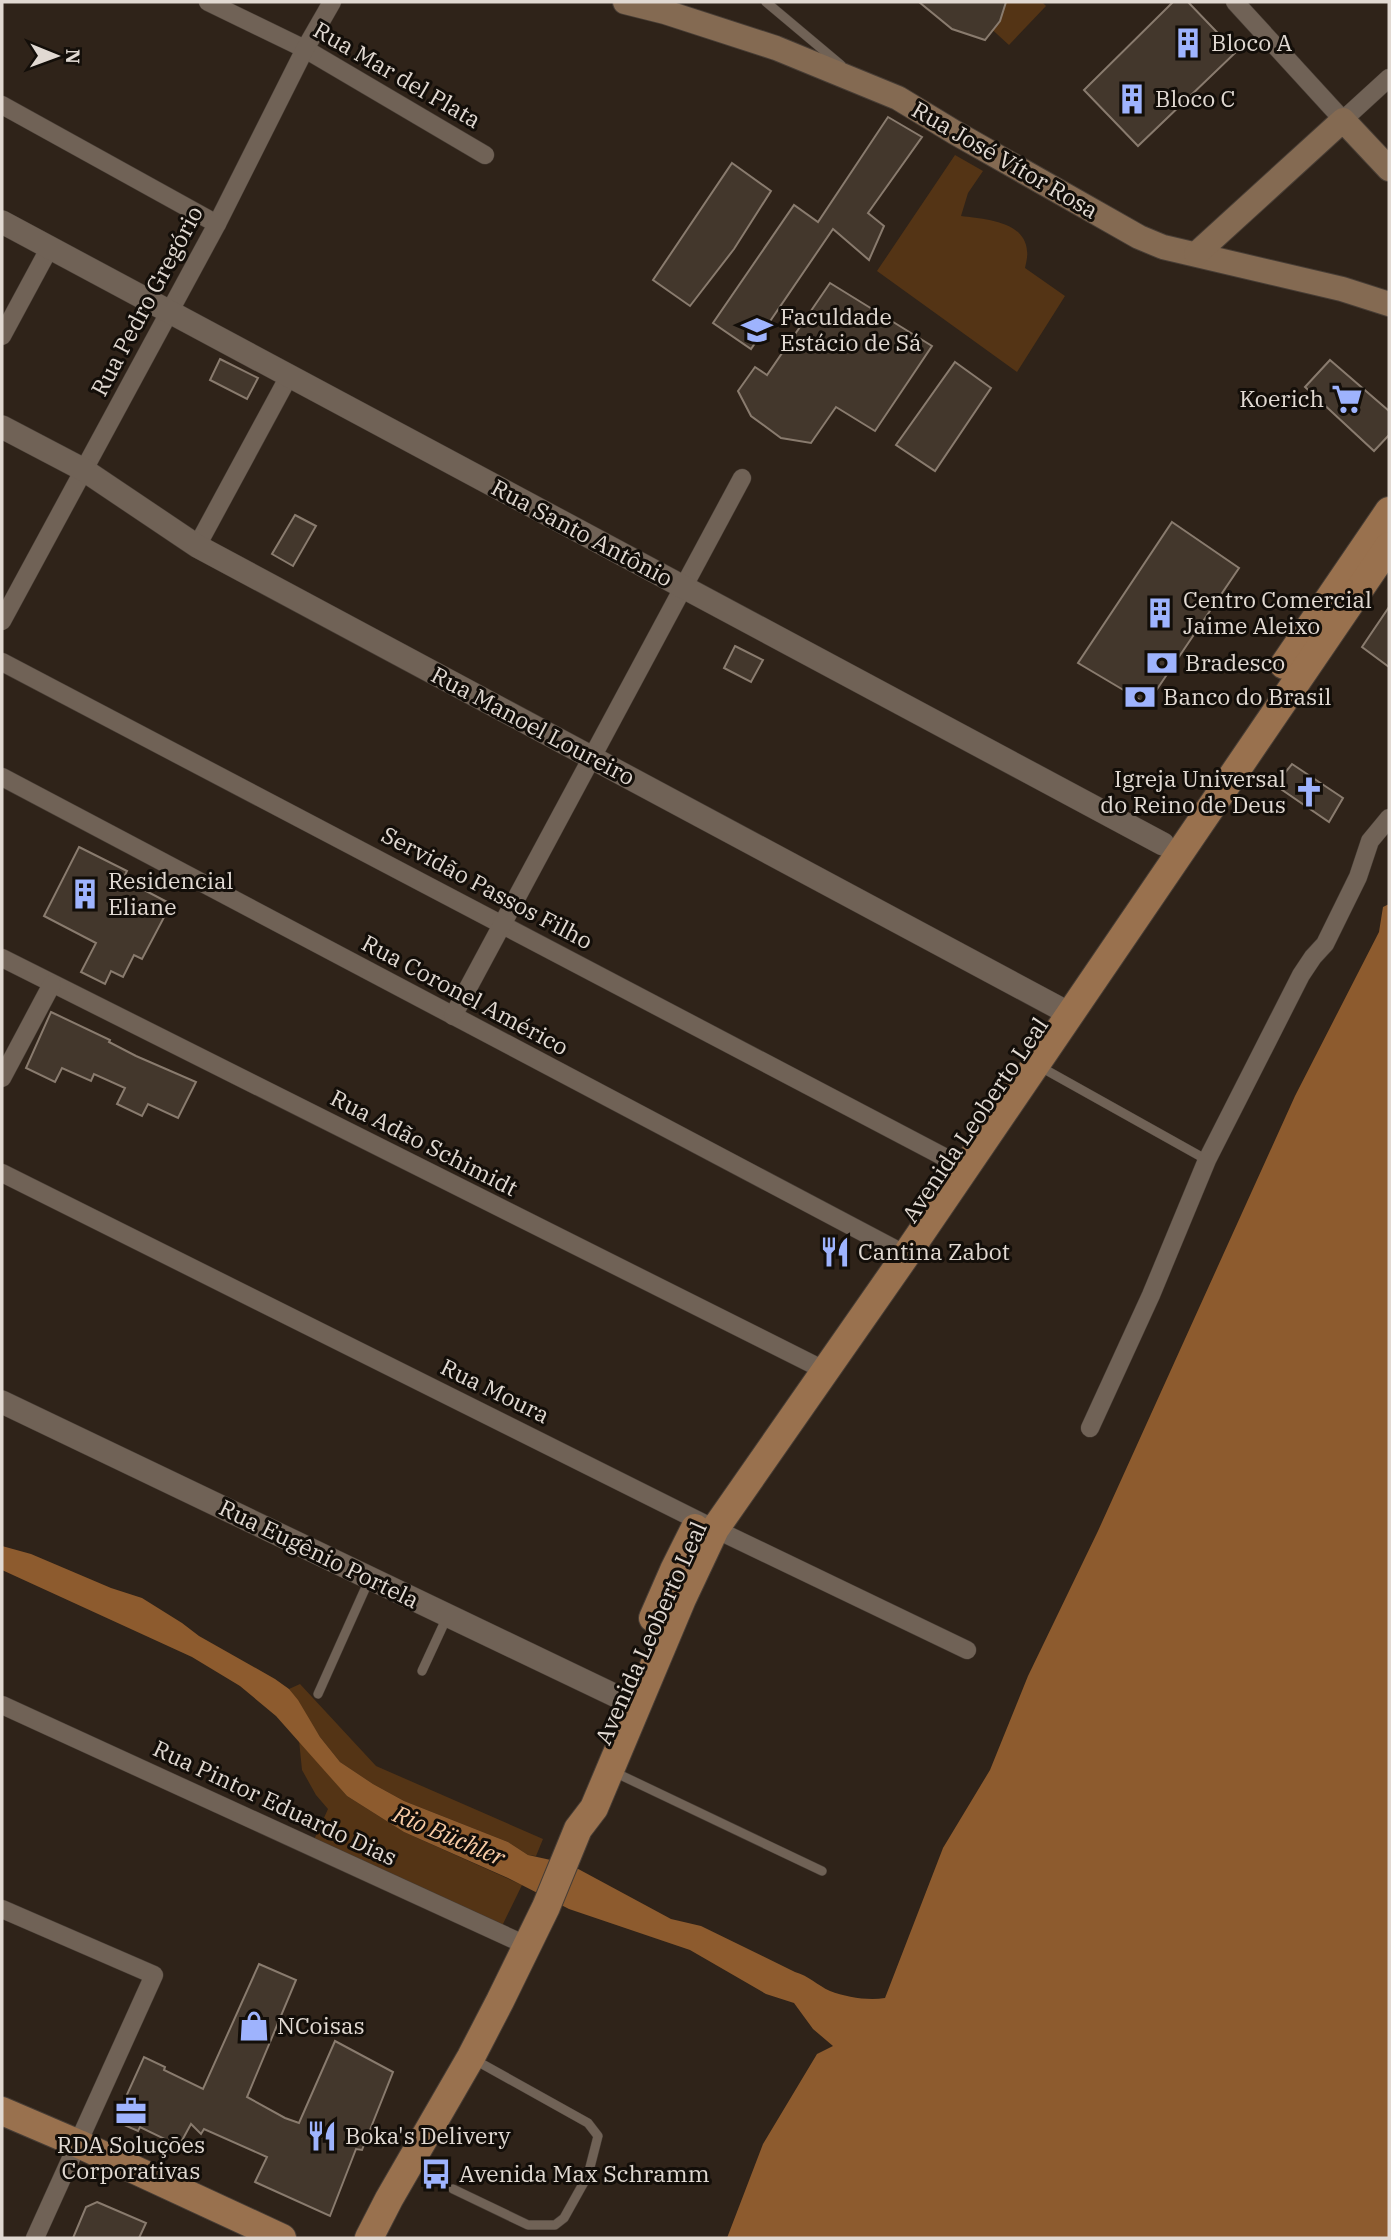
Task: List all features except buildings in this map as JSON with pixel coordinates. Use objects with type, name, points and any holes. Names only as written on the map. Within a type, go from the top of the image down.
[{"type":"main road","name":"Rua José Vítor Rosa","points":[[625,2],[776,48],[898,98],[1114,225],[1163,247],[1342,289],[1389,304]]},
{"type":"main road","points":[[1196,254],[1343,120],[1389,169]]},
{"type":"main road","name":"Avenida Leoberto Leal","points":[[574,1840],[594,1808],[610,1770],[668,1582],[898,1251],[1036,1065],[1062,1009],[1163,844],[1389,511]]},
{"type":"main road","name":"Avenida Leoberto Leal","points":[[898,1251],[948,1159],[1062,1009],[1389,546]]},
{"type":"main road","name":"Avenida Leoberto Leal","points":[[574,1840],[574,1811],[629,1702]]},
{"type":"main road","points":[[369,2238],[471,2057],[528,1946],[574,1840]]},
{"type":"main road","points":[[2,2111],[74,2152],[243,2238]]},
{"type":"main road","points":[[2,2132],[74,2152],[282,2238]]},
{"type":"main road","points":[[351,2238],[389,2199]]},
{"type":"street","name":"Rua Mar del Plata","points":[[208,2],[305,48],[485,155]]},
{"type":"street","name":"Rua Pedro Gregório","points":[[2,621],[217,224],[305,48],[332,2]]},
{"type":"street","points":[[1236,2],[1343,120],[1389,78]]},
{"type":"street","points":[[2,105],[217,224]]},
{"type":"street","name":"Rua Santo Antônio","points":[[2,222],[1163,844]]},
{"type":"street","points":[[2,336],[50,247]]},
{"type":"street","points":[[197,546],[289,376]]},
{"type":"street","name":"Rua Manoel Loureiro","points":[[2,427],[84,470],[197,546],[1062,1009]]},
{"type":"street","points":[[453,1016],[742,478]]},
{"type":"street","name":"Servidão Passos Filho","points":[[2,662],[948,1159]]},
{"type":"street","name":"Rua Coronel Américo","points":[[2,776],[898,1251]]},
{"type":"street","points":[[1090,1428],[1151,1295],[1207,1160],[1301,975],[1325,944],[1358,877],[1370,841],[1389,818]]},
{"type":"street","name":"Rua Adão Schimidt","points":[[2,958],[817,1367]]},
{"type":"street","points":[[2,1078],[52,984]]},
{"type":"street","name":"Rua Moura","points":[[2,1173],[707,1525],[968,1650]]},
{"type":"street","name":"Rua Eugênio Portela","points":[[2,1402],[629,1702]]},
{"type":"street","name":"Rua Pintor Eduardo Dias","points":[[2,1705],[528,1946]]},
{"type":"street","points":[[2,1909],[154,1975],[34,2238]]},
{"type":"lane","points":[[766,2],[858,80]]},
{"type":"lane","points":[[1036,1065],[1207,1160]]},
{"type":"lane","points":[[318,1694],[369,1578]]},
{"type":"lane","points":[[422,1671],[447,1616]]},
{"type":"lane","points":[[610,1770],[822,1871]]},
{"type":"lane","points":[[453,2189],[527,2225],[555,2225],[564,2218],[589,2175],[598,2136],[589,2123],[471,2057]]},
{"type":"shaded area","points":[[1007,2],[1042,2],[1046,6],[1009,45],[986,24]]},
{"type":"shaded area","points":[[955,155],[983,171],[968,193],[961,216],[1002,223],[1019,233],[1025,241],[1027,251],[1025,268],[1065,296],[1017,372],[877,271]]},
{"type":"shaded area","points":[[300,1684],[376,1766],[543,1839],[536,1856],[528,1855],[508,1842],[404,1801],[340,1762],[289,1689]]},
{"type":"shaded area","points":[[299,1740],[347,1796],[404,1832],[522,1885],[502,1926],[313,1842],[328,1809],[316,1795],[302,1770]]},
{"type":"water","name":"Rio Büchler","points":[[1389,904],[1389,2238],[727,2238],[763,2144],[817,2054],[833,2046],[813,2029],[794,2003],[766,1994],[690,1950],[569,1909],[508,1878],[404,1832],[347,1796],[276,1716],[240,1686],[192,1657],[2,1570],[2,1546],[31,1554],[111,1588],[142,1598],[199,1636],[289,1689],[340,1762],[404,1801],[508,1842],[528,1855],[569,1864],[671,1919],[701,1926],[805,1976],[830,1991],[857,1998],[885,1998],[943,1848],[990,1770],[1028,1676],[1098,1531],[1295,1096],[1379,932],[1383,907]]},
{"type":"place","name":"Bloco A","points":[[1188,43]]},
{"type":"place","name":"Bloco C","points":[[1132,99]]},
{"type":"place","name":"Faculdade Estácio de Sá","points":[[757,330]]},
{"type":"place","name":"Koerich","points":[[1347,399]]},
{"type":"place","name":"Centro Comercial Jaime Aleixo","points":[[1160,613]]},
{"type":"place","name":"Bradesco","points":[[1162,663]]},
{"type":"place","name":"Banco do Brasil","points":[[1140,697]]},
{"type":"place","name":"Igreja Universal do Reino de Deus","points":[[1309,792]]},
{"type":"place","name":"Residencial Eliane","points":[[85,894]]},
{"type":"place","name":"Cantina Zabot","points":[[835,1252]]},
{"type":"place","name":"NCoisas","points":[[254,2026]]},
{"type":"place","name":"RDA Soluções Corporativas","points":[[131,2111]]},
{"type":"place","name":"Boka's Delivery","points":[[322,2136]]},
{"type":"place","name":"Avenida Max Schramm","points":[[436,2174]]}]
